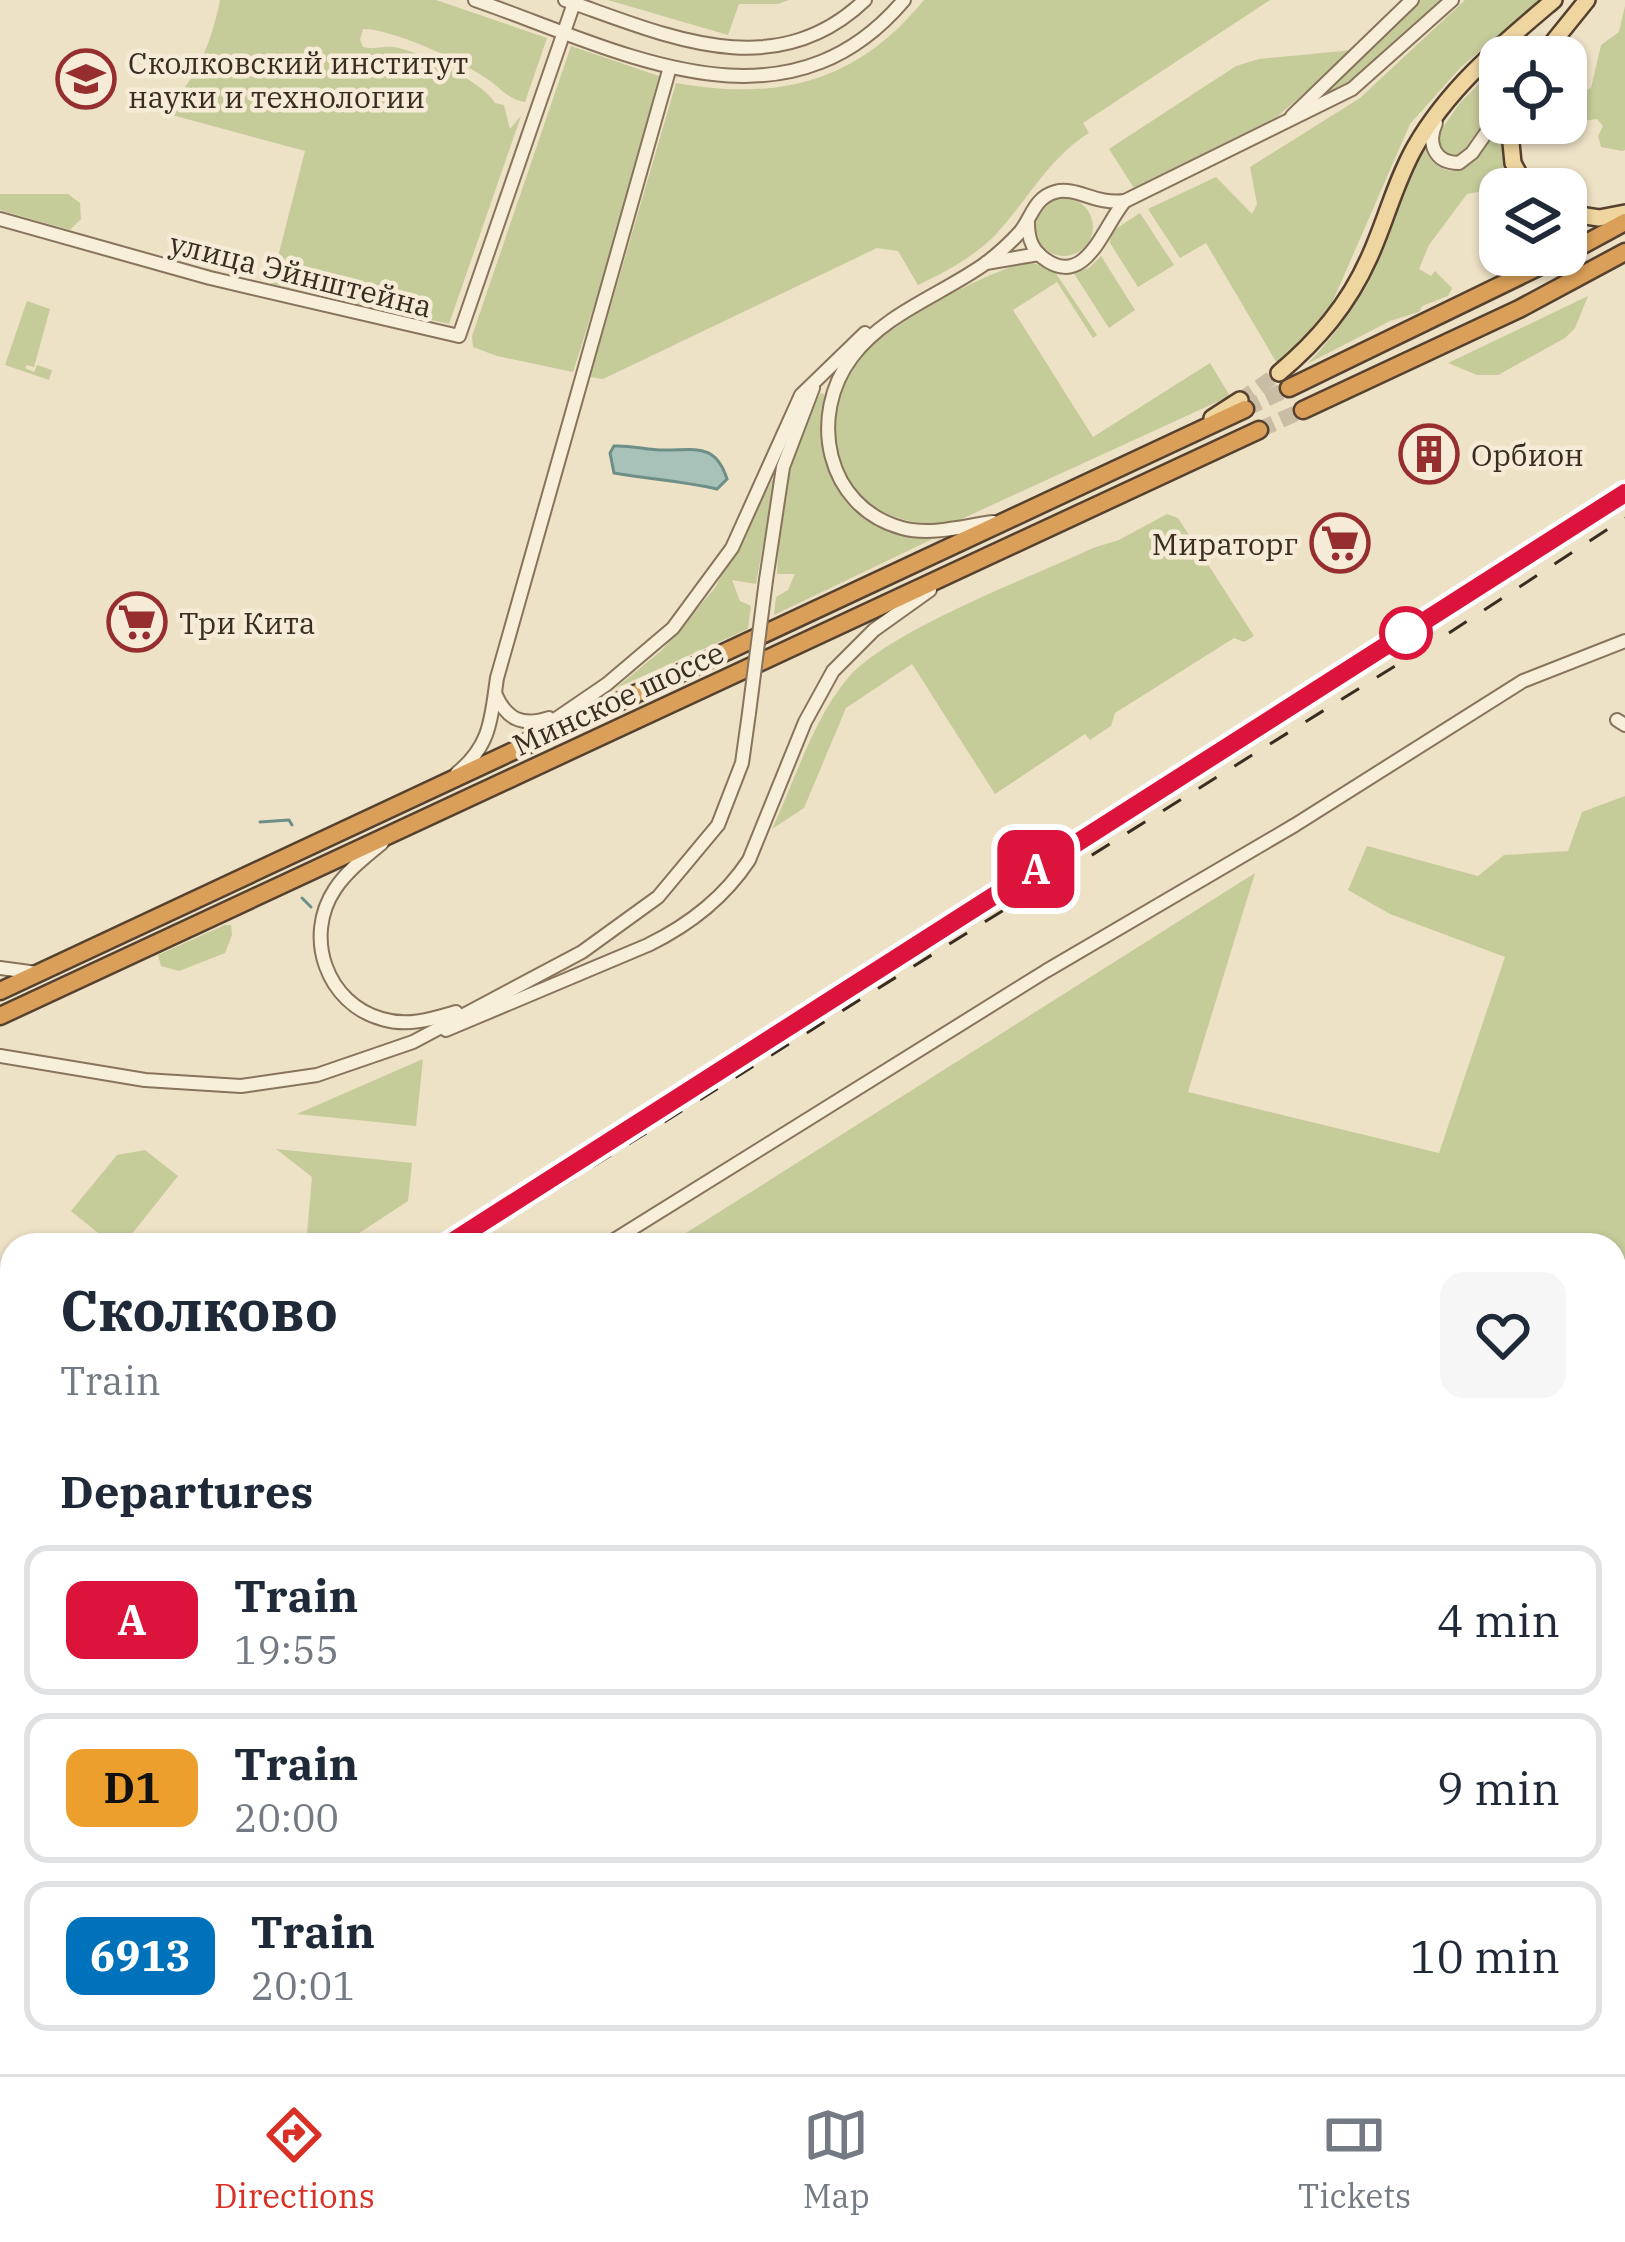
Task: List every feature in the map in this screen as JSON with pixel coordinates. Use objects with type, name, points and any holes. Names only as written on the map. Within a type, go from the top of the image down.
[{"type":"highway","points":[[1587,242],[1625,222]]},
{"type":"highway","points":[[1303,410],[1625,252]]},
{"type":"highway","points":[[1284,381],[1516,276]]},
{"type":"highway","name":"Минское шоссе","points":[[0,991],[1243,405]]},
{"type":"highway","name":"Минское шоссе","points":[[0,1016],[1259,430]]},
{"type":"main road","points":[[1284,381],[1351,294],[1406,163],[1432,117],[1463,82],[1554,0]]},
{"type":"main road","points":[[1558,36],[1586,0]]},
{"type":"main road","points":[[1587,216],[1625,213]]},
{"type":"street","points":[[475,0],[670,67],[743,79],[784,74],[854,44],[904,0]]},
{"type":"street","points":[[570,2],[675,38],[736,49],[785,44],[813,35],[865,0]]},
{"type":"street","points":[[1284,124],[1412,0]]},
{"type":"street","points":[[1091,201],[1125,201],[1352,88],[1452,0]]},
{"type":"street","name":"улица Эйнштейна","points":[[0,219],[210,278],[459,336],[565,32],[570,2]]},
{"type":"street","points":[[443,784],[478,755],[485,741],[670,67]]},
{"type":"street","points":[[1463,82],[1434,127],[1431,143],[1438,157],[1451,163],[1465,160],[1479,141]]},
{"type":"street","points":[[1039,254],[1028,233],[1028,221],[1049,194],[1071,191],[1091,201],[1102,232]]},
{"type":"street","points":[[985,264],[1039,254],[1062,265],[1080,262],[1095,251],[1102,232],[1125,201]]},
{"type":"street","points":[[505,756],[646,653],[707,585],[732,548],[793,408],[819,376],[860,337],[985,264],[1028,221]]},
{"type":"street","points":[[893,320],[851,358],[830,401],[828,446],[839,478],[862,506],[901,528],[934,530],[1011,518]]},
{"type":"street","points":[[413,1042],[583,952],[630,921],[669,885],[718,825],[742,763],[783,466],[819,376]]},
{"type":"street","points":[[4,1057],[145,1080],[241,1086],[316,1075],[484,1017],[648,945],[704,911],[737,879],[805,722],[833,671],[874,630],[977,561]]},
{"type":"street","points":[[625,1233],[1523,681],[1625,641]]},
{"type":"street","points":[[495,692],[502,710],[513,719],[529,723],[560,714]]},
{"type":"street","points":[[398,830],[355,866],[326,906],[320,941],[328,974],[350,1003],[380,1019],[419,1022],[475,1007]]},
{"type":"street","points":[[0,968],[39,974]]},
{"type":"green space","points":[[220,0],[436,0],[547,38],[525,102],[443,55],[391,34],[363,29],[363,47],[392,47],[417,54],[478,86],[495,103],[504,105],[510,129],[521,116],[449,324],[271,284],[305,151],[161,112],[200,62]]},
{"type":"green space","points":[[608,0],[789,0],[739,4],[728,35]]},
{"type":"green space","points":[[924,0],[1270,0],[1083,123],[1089,133],[1051,166],[989,241],[950,268],[918,285],[898,251],[877,248],[603,379],[590,377],[676,83],[749,89],[813,79],[871,51]]},
{"type":"green space","points":[[1421,0],[1444,0],[1357,79],[1311,104]]},
{"type":"green space","points":[[1465,0],[1540,0],[1498,36],[1479,36],[1479,52],[1410,124],[1332,303],[1312,334],[1278,365],[1206,243],[1180,258],[1148,209],[1216,177],[1252,214],[1257,204],[1250,167],[1360,98]]},
{"type":"green space","points":[[1625,6],[1622,151],[1601,147],[1598,136],[1603,126],[1597,119],[1587,120],[1587,90],[1601,45],[1619,32]]},
{"type":"green space","points":[[571,46],[659,76],[573,372],[497,356],[473,347],[472,336]]},
{"type":"green space","points":[[1353,50],[1277,117],[1134,188],[1109,149],[1236,66],[1259,59]]},
{"type":"green space","points":[[1479,84],[1479,133],[1459,158],[1445,157],[1437,136]]},
{"type":"green space","points":[[1486,144],[1502,144],[1508,168],[1479,168],[1479,192],[1467,194],[1429,245],[1419,269],[1431,276],[1435,271],[1452,288],[1448,296],[1307,364],[1329,340],[1362,288],[1424,145],[1430,159],[1452,171],[1477,157]]},
{"type":"green space","points":[[0,194],[68,194],[80,203],[81,219],[70,230],[0,210]]},
{"type":"green space","points":[[1064,198],[1085,206],[1093,227],[1085,248],[1064,256],[1043,248],[1035,227],[1043,206]]},
{"type":"green space","points":[[1140,213],[1174,265],[1138,287],[1110,243],[1111,232]]},
{"type":"green space","points":[[1101,256],[1135,310],[1109,328],[1073,272],[1089,268]]},
{"type":"green space","points":[[1029,262],[1053,269],[1097,335],[1093,338],[1057,282],[1013,310],[1093,437],[1210,363],[1230,396],[957,521],[925,523],[896,517],[872,505],[838,465],[833,409],[843,378],[899,325],[984,278]]},
{"type":"green space","points":[[1588,296],[1575,328],[1565,338],[1498,375],[1477,375],[1448,363]]},
{"type":"green space","points":[[27,301],[50,309],[34,367],[25,368],[34,372],[37,365],[52,370],[49,380],[5,365]]},
{"type":"green space","points":[[821,393],[826,395],[827,462],[841,493],[867,514],[943,534],[774,615],[776,597],[788,590],[795,574],[777,574],[787,480],[800,435]]},
{"type":"green space","points":[[776,473],[756,584],[732,580],[740,601],[751,606],[748,629],[616,688],[662,650],[715,588]]},
{"type":"green space","points":[[1167,514],[1178,518],[1254,636],[1244,642],[1234,638],[1115,713],[1111,726],[1090,740],[1085,734],[995,794],[912,664],[846,708],[804,808],[772,829],[824,713],[847,679],[867,661],[962,606],[1119,540]]},
{"type":"green space","points":[[1625,796],[1625,1233],[686,1233],[1255,873],[1188,1092],[1439,1153],[1505,957],[1390,914],[1348,890],[1367,846],[1478,876],[1504,855],[1568,851],[1582,812]]},
{"type":"green space","points":[[231,925],[232,935],[225,953],[179,971],[161,966],[158,955]]},
{"type":"green space","points":[[423,1059],[416,1126],[297,1114]]},
{"type":"green space","points":[[276,1149],[412,1163],[408,1201],[359,1233],[307,1233],[312,1177]]},
{"type":"green space","points":[[145,1150],[178,1176],[133,1233],[98,1233],[71,1211],[117,1155]]},
{"type":"water","points":[[614,446],[709,453],[727,479],[717,489],[614,473],[610,453]]},
{"type":"waterway","points":[[260,822],[289,820],[292,825]]},
{"type":"waterway","points":[[302,898],[311,907]]},
{"type":"tunnel","points":[[1240,400],[1279,373]]},
{"type":"tunnel","points":[[1245,409],[1289,388]]},
{"type":"tunnel","points":[[1259,430],[1303,410]]},
{"type":"railway","points":[[1432,608],[1625,484]]},
{"type":"railway","points":[[1449,633],[1625,518]]},
{"type":"railway","points":[[454,1233],[1388,637]]},
{"type":"railway","points":[[486,1233],[1403,661]]},
{"type":"train","name":"A","points":[[466,1233],[1625,493]]},
{"type":"place","name":"Сколковский институт науки и технологии","points":[[86,79]]},
{"type":"place","name":"Орбион","points":[[1429,454]]},
{"type":"place","name":"Мираторг","points":[[1340,543]]},
{"type":"place","name":"Три Кита","points":[[137,622]]}]
